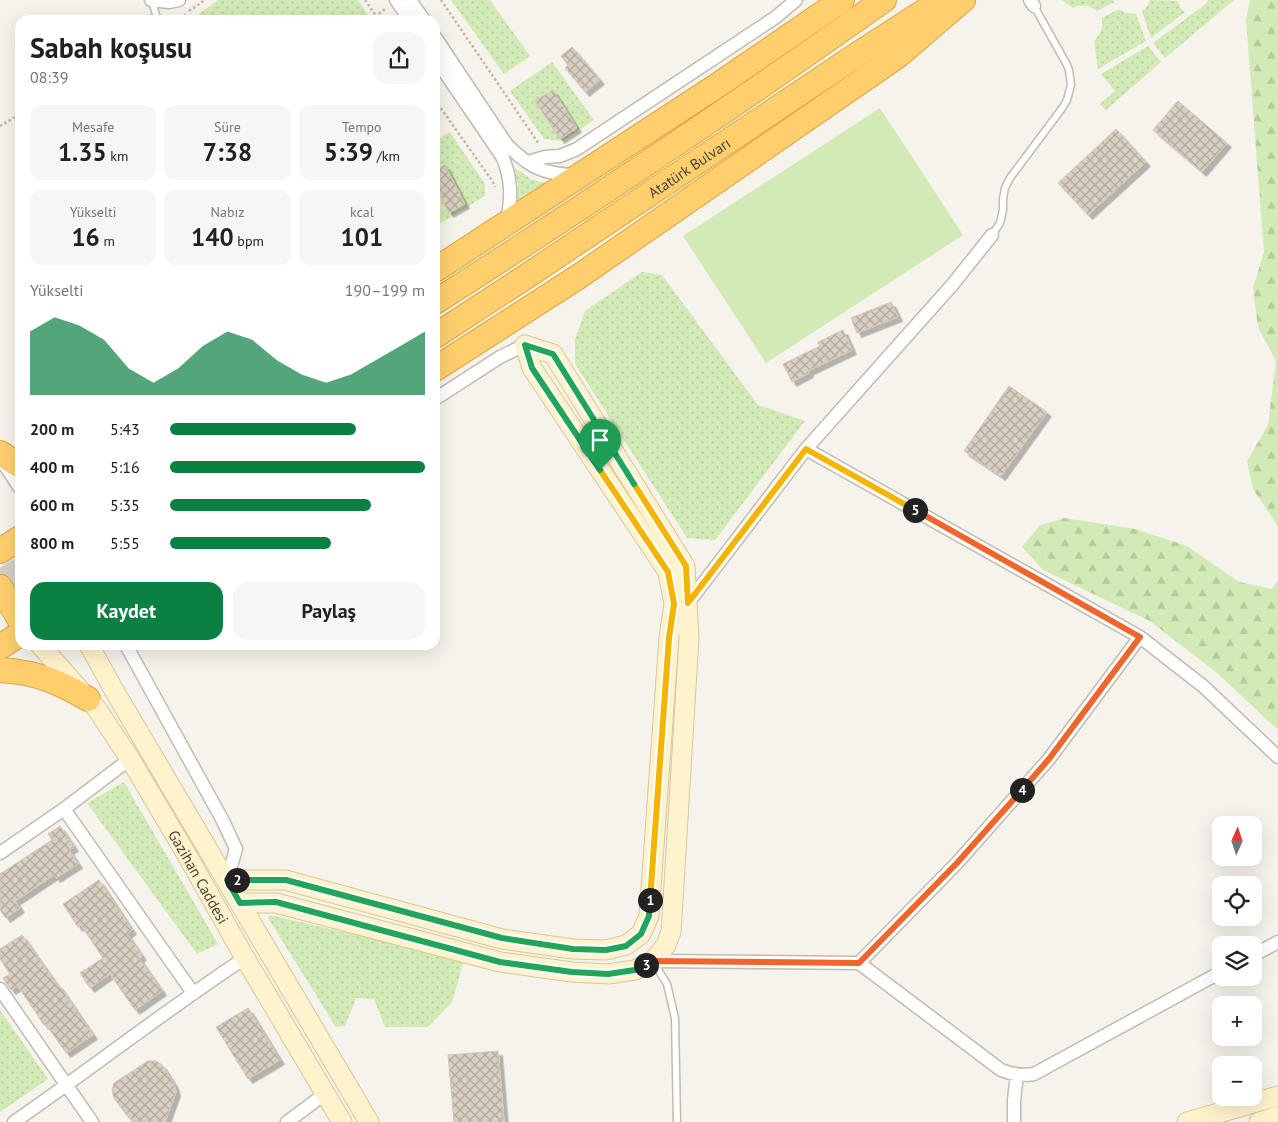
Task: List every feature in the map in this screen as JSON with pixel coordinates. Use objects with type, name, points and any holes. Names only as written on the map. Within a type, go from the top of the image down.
[{"type":"highway","points":[[440,267],[715,87],[842,0]]},
{"type":"highway","name":"Atatürk Bulvarı","points":[[440,299],[755,90],[884,0]]},
{"type":"highway","name":"Atatürk Bulvarı","points":[[440,333],[942,0]]},
{"type":"highway","points":[[440,366],[586,272],[891,60],[963,0]]},
{"type":"highway","points":[[0,453],[15,463]]},
{"type":"highway","points":[[0,551],[15,541]]},
{"type":"highway","points":[[0,587],[15,612]]},
{"type":"highway","points":[[0,647],[15,637]]},
{"type":"highway","points":[[0,670],[33,674],[51,680],[88,699]]},
{"type":"street","points":[[151,0],[169,2],[180,0]]},
{"type":"street","points":[[396,0],[406,15]]},
{"type":"street","points":[[410,0],[420,15]]},
{"type":"street","points":[[528,162],[545,157],[560,156],[577,149],[768,22],[796,0]]},
{"type":"street","points":[[440,44],[507,145],[543,171],[580,175]]},
{"type":"street","points":[[440,65],[503,158],[510,182],[510,206],[506,223]]},
{"type":"street","points":[[129,650],[223,821],[236,850],[227,880],[286,880],[502,938],[573,949],[606,950],[626,946],[641,934],[649,916],[669,638],[681,603],[806,449],[953,284],[992,235]]},
{"type":"street","points":[[240,903],[276,902],[500,962],[572,972],[608,974],[635,970],[653,961],[666,945],[671,932],[689,638],[681,603],[668,572],[532,368],[525,345],[500,356],[440,396]]},
{"type":"street","points":[[806,449],[1140,637],[1203,686],[1278,757]]},
{"type":"street","points":[[0,458],[15,480]]},
{"type":"street","points":[[859,963],[957,863],[1049,759],[1140,637]]},
{"type":"street","name":"Gazihan Caddesi","points":[[44,650],[97,709],[130,759],[342,1122]]},
{"type":"street","name":"Gazihan Caddesi","points":[[92,650],[369,1122]]},
{"type":"street","points":[[0,853],[64,809],[130,759]]},
{"type":"street","points":[[64,809],[193,993]]},
{"type":"street","points":[[1262,951],[1278,942]]},
{"type":"street","points":[[14,1122],[193,993],[245,958]]},
{"type":"street","points":[[653,961],[859,963],[1001,1070],[1023,1076],[1034,1074],[1212,977]]},
{"type":"street","points":[[0,989],[92,1122]]},
{"type":"street","points":[[1014,1122],[1014,1100],[1018,1075]]},
{"type":"street","points":[[287,1122],[326,1093]]},
{"type":"street","points":[[1187,1122],[1278,1096]]},
{"type":"street","points":[[1258,1122],[1278,1116]]},
{"type":"lane","points":[[151,0],[156,15]]},
{"type":"lane","points":[[992,235],[1000,223],[1005,188],[1010,178],[1064,107],[1070,93],[1070,78],[1066,63],[1032,3]]},
{"type":"lane","points":[[653,961],[667,984],[675,1018],[677,1122]]},
{"type":"path","points":[[365,0],[375,15]]},
{"type":"path","points":[[440,0],[539,144],[545,157]]},
{"type":"path","points":[[440,107],[493,182],[496,190]]},
{"type":"path","points":[[0,126],[15,117]]},
{"type":"green space","points":[[218,0],[358,0],[368,15],[198,15]]},
{"type":"green space","points":[[451,0],[490,0],[530,56],[504,74]]},
{"type":"green space","points":[[1062,0],[1114,0],[1114,2],[1097,11],[1086,6],[1073,8]]},
{"type":"green space","points":[[1150,0],[1178,1],[1180,8],[1185,12],[1151,38],[1142,11],[1147,7]]},
{"type":"green space","points":[[1208,0],[1234,0],[1165,58],[1153,43],[1207,3]]},
{"type":"green space","points":[[1250,0],[1278,0],[1278,526],[1253,489],[1247,461],[1268,425],[1276,360],[1258,328],[1253,288],[1264,252],[1246,20]]},
{"type":"green space","points":[[1119,9],[1125,13],[1136,14],[1146,41],[1098,69],[1094,41],[1101,31],[1102,18]]},
{"type":"green space","points":[[1148,46],[1161,62],[1106,110],[1100,104],[1115,91],[1101,74]]},
{"type":"green space","points":[[552,62],[594,120],[563,141],[544,139],[510,91]]},
{"type":"green space","points":[[880,108],[963,235],[766,363],[683,236]]},
{"type":"green space","points":[[450,132],[485,184],[485,196],[440,223],[440,138]]},
{"type":"green space","points":[[514,167],[531,179],[551,185],[517,207],[518,185]]},
{"type":"green space","points":[[642,272],[662,275],[758,405],[805,421],[715,540],[687,538],[575,364],[575,339],[585,311]]},
{"type":"green space","points":[[1064,518],[1135,529],[1187,546],[1239,582],[1272,589],[1278,580],[1278,730],[1217,673],[1150,621],[1043,570],[1022,547],[1039,526]]},
{"type":"green space","points":[[14,560],[15,597],[4,577],[6,570]]},
{"type":"green space","points":[[124,782],[218,944],[197,954],[87,803]]},
{"type":"green space","points":[[270,915],[464,960],[452,1002],[428,1027],[385,1027],[374,999],[356,998],[345,1026],[336,1027],[268,918]]},
{"type":"green space","points":[[0,1010],[48,1079],[0,1112]]},
{"type":"building","points":[[572,47],[600,80],[585,92],[565,68],[568,65],[561,56]]},
{"type":"building","points":[[553,90],[577,128],[560,139],[535,101]]},
{"type":"building","points":[[1178,101],[1227,143],[1202,172],[1153,130]]},
{"type":"building","points":[[1116,129],[1146,162],[1088,215],[1058,183]]},
{"type":"building","points":[[445,165],[465,204],[449,213],[440,196],[440,168]]},
{"type":"building","points":[[891,302],[898,317],[857,333],[851,318]]},
{"type":"building","points":[[843,330],[852,350],[808,371],[809,373],[792,382],[783,364],[820,346],[818,342]]},
{"type":"building","points":[[1009,386],[1047,412],[1001,476],[964,451]]},
{"type":"building","points":[[60,826],[74,847],[69,850],[78,864],[56,878],[54,875],[15,901],[20,908],[6,918],[0,910],[0,874],[52,840],[48,834]]},
{"type":"building","points":[[99,880],[132,930],[127,934],[142,956],[139,958],[162,991],[135,1010],[110,974],[90,988],[80,973],[103,958],[81,925],[78,927],[63,904]]},
{"type":"building","points":[[22,935],[93,1035],[66,1053],[46,1024],[44,1025],[18,986],[11,990],[3,978],[10,974],[0,959],[0,949]]},
{"type":"building","points":[[248,1008],[280,1060],[248,1079],[216,1027]]},
{"type":"building","points":[[498,1051],[504,1122],[454,1122],[448,1055]]},
{"type":"building","points":[[148,1061],[156,1061],[162,1065],[174,1084],[176,1092],[165,1122],[133,1121],[114,1098],[112,1090],[114,1083]]},
{"type":"tunnel","points":[[0,582],[15,572]]},
{"type":"route","points":[[525,345],[553,354],[686,566],[688,603],[806,449],[1140,637],[1049,759],[957,863],[859,963],[653,961],[635,970],[608,974],[572,972],[500,962],[276,902],[240,903],[227,880],[286,880],[502,938],[573,949],[606,950],[626,946],[641,934],[649,916],[669,638],[674,604],[668,572],[600,470],[532,368],[525,345]]}]
